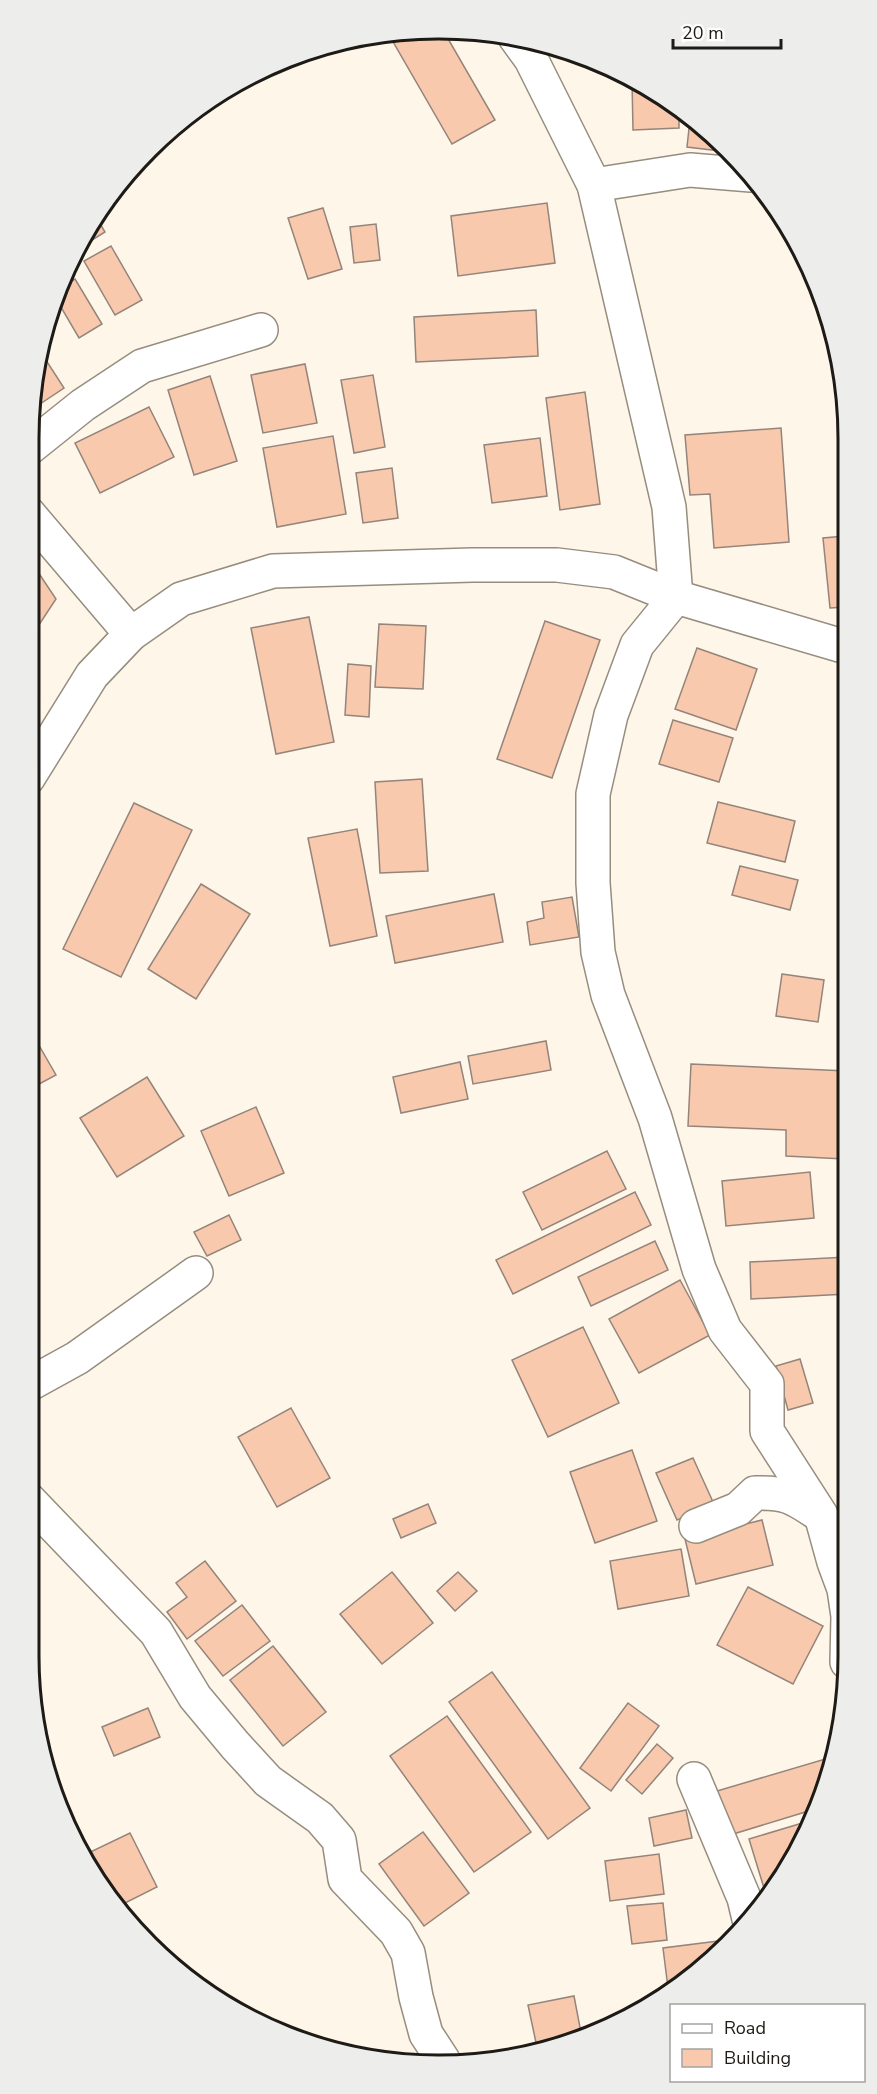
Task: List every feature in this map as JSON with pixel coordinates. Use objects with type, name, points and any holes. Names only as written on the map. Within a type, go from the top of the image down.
[{"type":"street","points":[[523,49],[531,59],[594,185],[669,507],[676,597],[637,645],[611,715],[593,794],[593,884],[598,952],[608,995],[655,1118],[699,1269],[725,1330],[767,1384],[767,1431],[821,1515],[838,1573]]},
{"type":"street","points":[[594,185],[690,170],[738,174]]},
{"type":"street","points":[[39,440],[83,405],[142,366],[261,330]]},
{"type":"street","points":[[39,526],[131,634]]},
{"type":"street","points":[[39,760],[92,675],[131,634],[181,599],[273,571],[557,565],[614,572],[676,597],[838,645]]},
{"type":"street","points":[[39,1379],[77,1358],[196,1273]]},
{"type":"street","points":[[696,1526],[738,1509],[755,1493],[776,1492],[794,1498],[821,1515]]},
{"type":"street","points":[[39,1510],[156,1632],[195,1697],[235,1745],[268,1780],[320,1818],[339,1840],[345,1880],[396,1932],[408,1953],[416,1998],[426,2034],[440,2055]]},
{"type":"street","points":[[694,1779],[747,1909]]},
{"type":"building","points":[[448,39],[495,120],[452,144],[393,41]]},
{"type":"building","points":[[632,90],[679,120],[679,128],[633,130]]},
{"type":"building","points":[[689,128],[715,150],[687,147]]},
{"type":"building","points":[[547,203],[555,263],[458,276],[451,216]]},
{"type":"building","points":[[323,208],[342,269],[308,279],[288,218]]},
{"type":"building","points":[[376,224],[380,260],[354,263],[350,227]]},
{"type":"building","points":[[101,225],[105,232],[93,240]]},
{"type":"building","points":[[111,246],[142,300],[115,315],[84,261]]},
{"type":"building","points":[[75,279],[102,324],[79,338],[61,307],[71,281]]},
{"type":"building","points":[[536,310],[538,356],[416,362],[414,317]]},
{"type":"building","points":[[47,362],[64,388],[41,404]]},
{"type":"building","points":[[305,364],[317,423],[263,433],[251,375]]},
{"type":"building","points":[[373,375],[385,447],[354,453],[341,380]]},
{"type":"building","points":[[210,376],[237,461],[194,475],[168,390]]},
{"type":"building","points":[[585,392],[600,504],[560,510],[546,398]]},
{"type":"building","points":[[149,407],[174,457],[100,493],[75,443]]},
{"type":"building","points":[[781,428],[789,542],[714,548],[710,494],[690,495],[685,435]]},
{"type":"building","points":[[333,436],[346,514],[277,527],[263,448]]},
{"type":"building","points":[[540,438],[547,496],[492,503],[484,445]]},
{"type":"building","points":[[392,468],[398,518],[363,523],[356,473]]},
{"type":"building","points":[[838,537],[838,608],[830,608],[823,538]]},
{"type":"building","points":[[39,574],[56,599],[39,625]]},
{"type":"building","points":[[309,617],[334,742],[276,754],[251,628]]},
{"type":"building","points":[[545,621],[600,640],[552,778],[497,759]]},
{"type":"building","points":[[379,624],[426,626],[423,689],[375,687]]},
{"type":"building","points":[[697,648],[757,669],[736,730],[675,709]]},
{"type":"building","points":[[348,664],[371,666],[369,717],[345,715]]},
{"type":"building","points":[[673,720],[733,738],[719,782],[659,764]]},
{"type":"building","points":[[422,779],[428,871],[380,873],[375,782]]},
{"type":"building","points":[[718,802],[795,821],[785,862],[707,843]]},
{"type":"building","points":[[134,803],[192,830],[121,977],[63,949]]},
{"type":"building","points":[[357,829],[377,936],[330,946],[308,838]]},
{"type":"building","points":[[740,866],[798,880],[790,910],[732,895]]},
{"type":"building","points":[[201,884],[250,914],[196,999],[148,969]]},
{"type":"building","points":[[494,894],[503,942],[395,963],[386,916]]},
{"type":"building","points":[[572,897],[579,937],[530,945],[527,922],[544,918],[542,902]]},
{"type":"building","points":[[782,974],[824,980],[818,1022],[776,1016]]},
{"type":"building","points":[[546,1041],[551,1070],[473,1084],[468,1056]]},
{"type":"building","points":[[39,1045],[56,1075],[39,1084]]},
{"type":"building","points":[[460,1062],[468,1099],[401,1113],[393,1077]]},
{"type":"building","points":[[691,1064],[838,1071],[838,1159],[786,1156],[786,1130],[688,1126]]},
{"type":"building","points":[[147,1077],[184,1136],[117,1177],[80,1118]]},
{"type":"building","points":[[256,1107],[284,1173],[229,1196],[201,1131]]},
{"type":"building","points":[[607,1151],[626,1189],[542,1230],[523,1192]]},
{"type":"building","points":[[810,1172],[814,1218],[726,1226],[722,1181]]},
{"type":"building","points":[[635,1192],[651,1225],[513,1294],[496,1260]]},
{"type":"building","points":[[229,1215],[241,1240],[207,1256],[194,1232]]},
{"type":"building","points":[[655,1241],[668,1270],[591,1306],[578,1277]]},
{"type":"building","points":[[838,1257],[838,1294],[751,1299],[750,1262]]},
{"type":"building","points":[[680,1280],[710,1335],[639,1373],[609,1319]]},
{"type":"building","points":[[583,1327],[619,1403],[548,1437],[512,1360]]},
{"type":"building","points":[[800,1359],[813,1403],[788,1410],[776,1366]]},
{"type":"building","points":[[291,1408],[330,1478],[277,1507],[238,1437]]},
{"type":"building","points":[[632,1450],[657,1521],[595,1543],[570,1472]]},
{"type":"building","points":[[693,1458],[714,1504],[677,1520],[656,1473]]},
{"type":"building","points":[[428,1504],[436,1523],[401,1538],[393,1519]]},
{"type":"building","points":[[762,1520],[773,1565],[696,1584],[685,1539]]},
{"type":"building","points":[[681,1549],[689,1596],[618,1609],[610,1561]]},
{"type":"building","points":[[205,1561],[236,1601],[187,1639],[167,1612],[187,1597],[176,1583]]},
{"type":"building","points":[[392,1572],[433,1623],[382,1664],[340,1614]]},
{"type":"building","points":[[458,1572],[477,1591],[455,1611],[437,1591]]},
{"type":"building","points":[[748,1587],[823,1626],[793,1684],[717,1645]]},
{"type":"building","points":[[242,1605],[270,1641],[223,1676],[195,1641]]},
{"type":"building","points":[[273,1646],[326,1712],[283,1746],[230,1680]]},
{"type":"building","points":[[492,1672],[590,1808],[548,1839],[449,1702]]},
{"type":"building","points":[[628,1703],[659,1726],[611,1791],[580,1768]]},
{"type":"building","points":[[148,1708],[160,1737],[114,1756],[102,1727]]},
{"type":"building","points":[[447,1716],[531,1832],[474,1872],[390,1756]]},
{"type":"building","points":[[657,1744],[673,1758],[642,1794],[626,1780]]},
{"type":"building","points":[[824,1759],[806,1812],[730,1835],[717,1791]]},
{"type":"building","points":[[686,1810],[692,1838],[654,1846],[649,1818]]},
{"type":"building","points":[[801,1823],[764,1887],[749,1839]]},
{"type":"building","points":[[423,1832],[469,1893],[424,1926],[379,1864]]},
{"type":"building","points":[[130,1833],[157,1887],[125,1903],[91,1852]]},
{"type":"building","points":[[659,1854],[664,1894],[610,1901],[605,1861]]},
{"type":"building","points":[[663,1903],[667,1940],[632,1944],[627,1906]]},
{"type":"building","points":[[718,1941],[667,1983],[663,1948]]},
{"type":"building","points":[[574,1996],[580,2029],[536,2042],[528,2005]]}]
